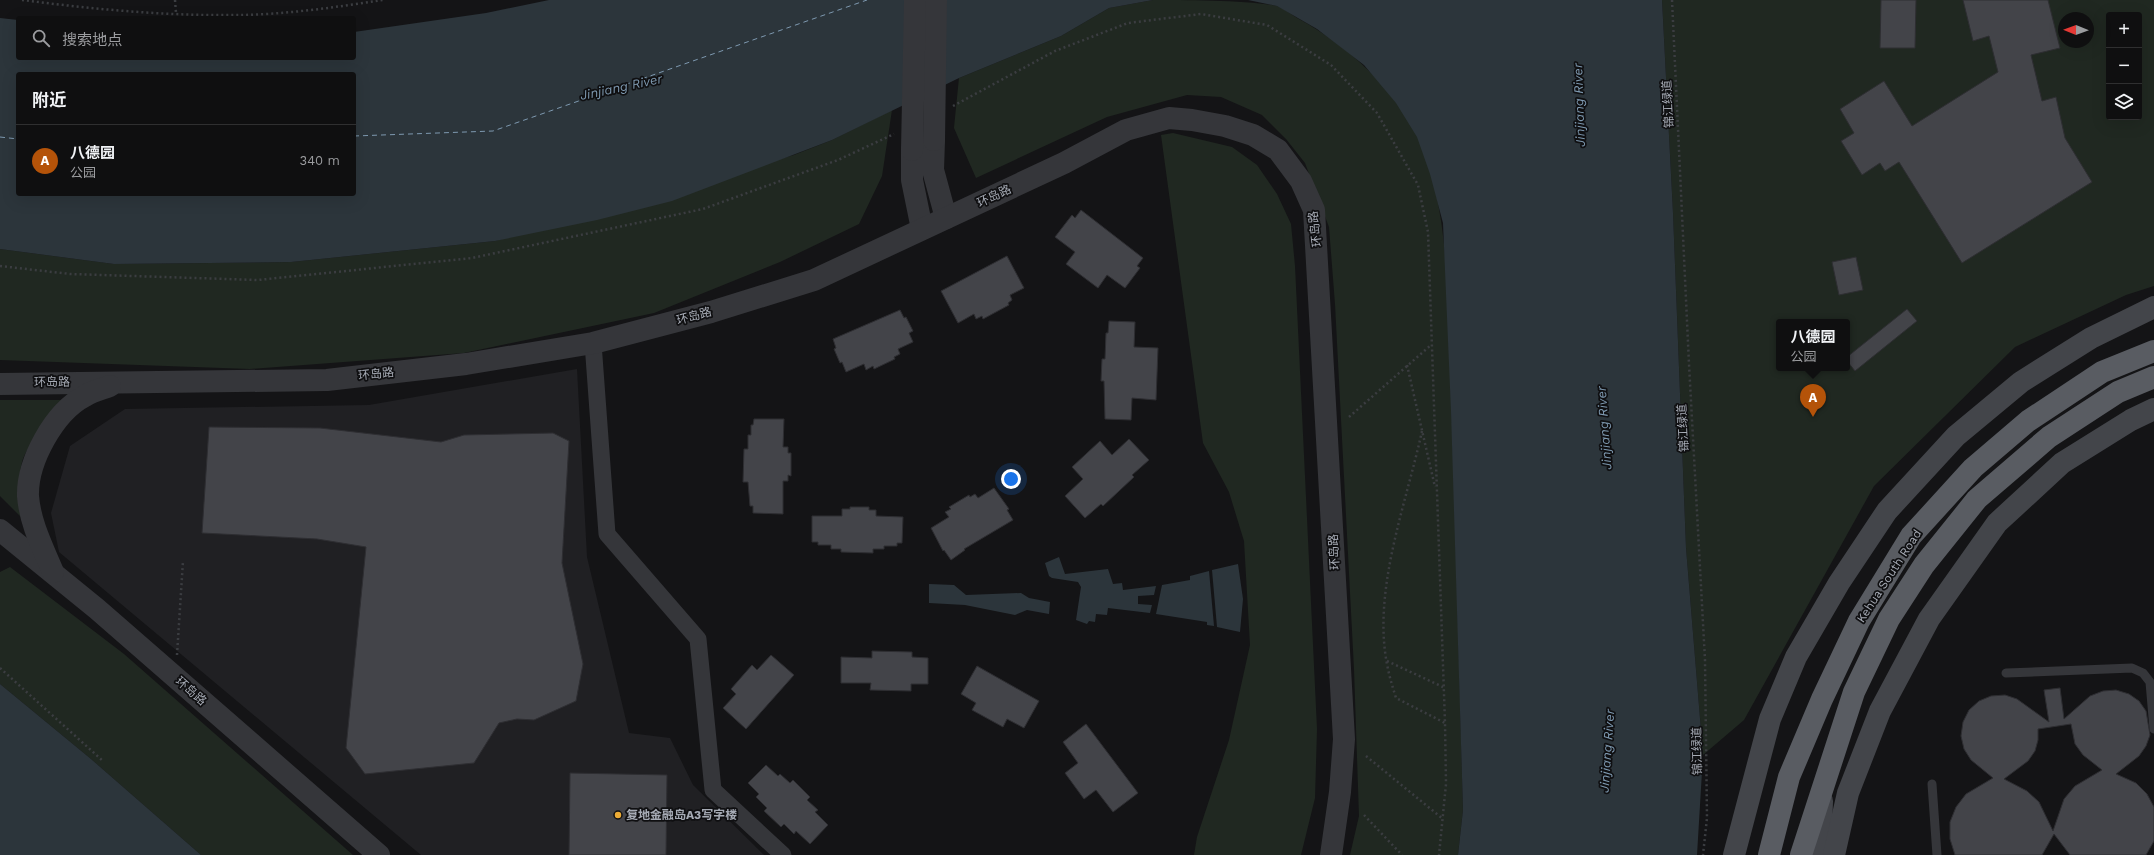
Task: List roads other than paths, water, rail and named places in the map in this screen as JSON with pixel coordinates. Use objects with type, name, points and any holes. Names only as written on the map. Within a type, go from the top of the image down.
[{"type":"highway","name":"Kehua South Road","points":[[1769,855],[1788,778],[1822,699],[1859,621],[1912,536],[1973,468],[2028,421],[2102,372],[2154,351]]},
{"type":"highway","name":"Kehua South Road","points":[[1801,855],[1854,692],[1889,620],[1924,564],[1977,498],[2049,437],[2118,392],[2154,377]]},
{"type":"main road","points":[[1734,855],[1770,719],[1796,657],[1839,583],[1887,511],[1956,436],[2021,382],[2091,338],[2154,307]]},
{"type":"main road","points":[[1834,855],[1848,793],[1880,711],[1929,619],[1997,523],[2062,463],[2131,420],[2154,409]]},
{"type":"main road","points":[[1761,855],[1788,778]]},
{"type":"main road","points":[[1814,855],[1821,829],[1823,784]]},
{"type":"street","points":[[915,0],[912,180],[922,229]]},
{"type":"street","points":[[936,0],[933,170],[946,218]]},
{"type":"street","name":"环岛路","points":[[0,384],[327,380],[466,364],[593,343],[711,312],[814,280],[1064,163],[1126,130],[1169,118],[1192,120],[1253,135],[1278,150],[1301,181],[1314,210],[1344,739],[1340,792],[1331,855]]},
{"type":"street","points":[[593,343],[607,534],[698,639],[713,790],[783,855]]},
{"type":"street","points":[[54,574],[34,526],[28,496],[32,466],[41,443],[60,417],[84,396],[121,382]]},
{"type":"street","name":"环岛路","points":[[0,530],[54,574],[379,855]]},
{"type":"lane","points":[[2006,673],[2132,668],[2143,673],[2150,682],[2154,729]]},
{"type":"lane","points":[[1932,784],[1937,855]]},
{"type":"water","name":"Jinjiang River","points":[[549,0],[1153,0],[1109,8],[1061,36],[959,78],[832,140],[672,201],[597,220],[495,241],[291,262],[114,264],[0,249],[0,18],[16,20],[16,60],[356,60],[356,32],[486,13]]},
{"type":"water","name":"Jinjiang River","points":[[1248,0],[1662,0],[1673,213],[1686,548],[1703,755],[1697,855],[1458,855],[1463,810],[1451,411],[1443,223],[1430,174],[1417,137],[1396,103],[1364,65],[1317,29],[1277,6]]},
{"type":"water","points":[[1059,557],[1065,574],[1108,569],[1113,584],[1122,583],[1123,590],[1156,586],[1154,595],[1138,596],[1138,604],[1152,605],[1150,613],[1108,608],[1107,615],[1096,614],[1095,622],[1089,621],[1087,624],[1076,620],[1081,587],[1078,582],[1052,578],[1049,576],[1045,563]]},
{"type":"water","points":[[1238,564],[1243,599],[1240,632],[1217,627],[1212,570]]},
{"type":"water","points":[[1209,571],[1214,626],[1207,625],[1207,622],[1156,614],[1162,585],[1190,580],[1190,576]]},
{"type":"water","points":[[929,584],[954,585],[966,595],[1021,593],[1029,598],[1050,602],[1049,614],[1027,610],[1015,615],[965,605],[929,603]]},
{"type":"water","points":[[0,684],[91,759],[201,855],[0,855]]},
{"type":"place","name":"八德园","points":[[1813,417]]},
{"type":"place","name":"复地金融岛A3写字楼","points":[[618,815]]}]
